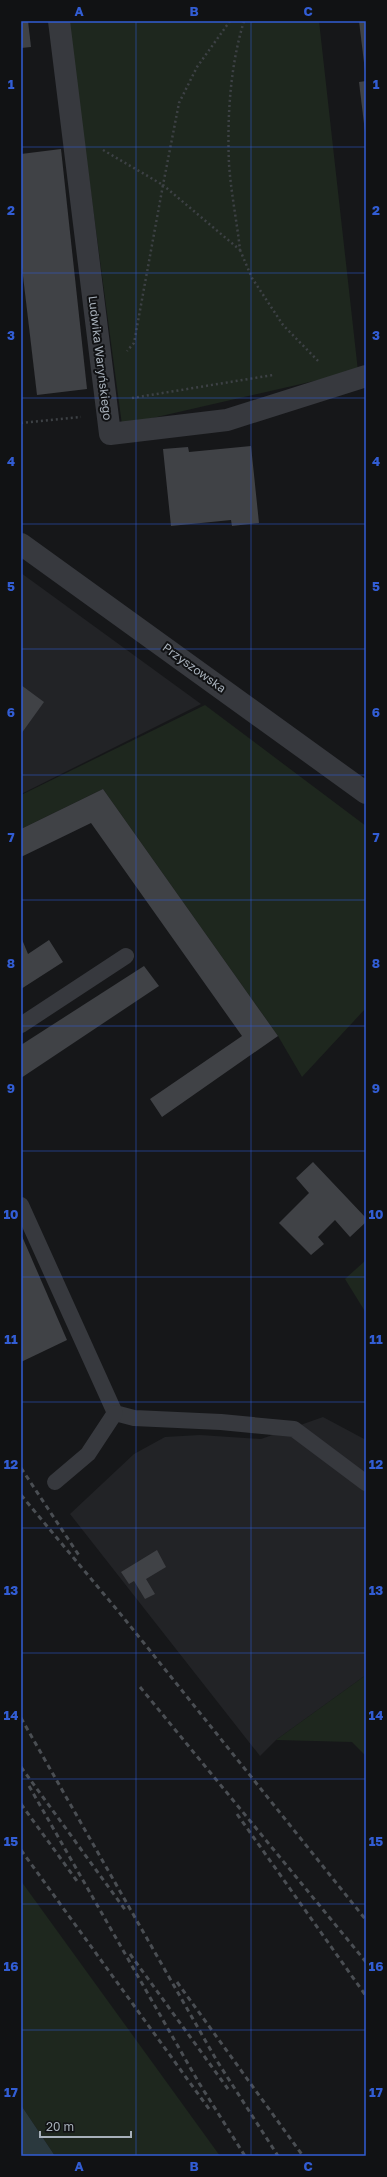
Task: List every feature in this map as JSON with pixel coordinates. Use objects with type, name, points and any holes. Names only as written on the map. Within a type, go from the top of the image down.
[{"type":"street","name":"Ludwika Waryńskiego","points":[[59,21],[110,434],[227,420],[366,376]]},
{"type":"street","name":"Przyszowska","points":[[21,544],[366,793]]},
{"type":"lane","points":[[21,1025],[126,956]]},
{"type":"lane","points":[[21,1206],[115,1413]]},
{"type":"lane","points":[[55,1482],[88,1454],[115,1413]]},
{"type":"lane","points":[[115,1413],[134,1418],[221,1422],[294,1429],[366,1483]]},
{"type":"path","points":[[101,368],[111,366],[134,343],[179,103],[197,67],[230,21]]},
{"type":"path","points":[[244,21],[238,42],[233,81],[229,142],[229,165],[240,250],[252,278],[283,325],[324,367],[316,368]]},
{"type":"path","points":[[73,132],[163,185],[240,250]]},
{"type":"path","points":[[134,398],[278,374]]},
{"type":"shaded area","points":[[68,21],[319,21],[358,371],[122,425]]},
{"type":"shaded area","points":[[21,573],[201,704],[21,794]]},
{"type":"shaded area","points":[[205,705],[366,826],[366,1008],[302,1077],[278,1036],[103,789],[21,829],[21,795]]},
{"type":"shaded area","points":[[366,1260],[366,1313],[345,1279]]},
{"type":"shaded area","points":[[323,1417],[366,1440],[366,1675],[276,1740],[260,1756],[70,1514],[134,1454],[165,1437],[200,1435],[261,1439]]},
{"type":"shaded area","points":[[366,1675],[366,1756],[352,1742],[276,1740]]},
{"type":"shaded area","points":[[21,1881],[220,2156],[55,2156],[21,2105]]},
{"type":"shaded area","points":[[21,2105],[55,2156],[21,2156]]},
{"type":"building","points":[[21,21],[28,21],[31,47],[21,48]]},
{"type":"building","points":[[359,21],[366,21],[366,71],[365,71]]},
{"type":"building","points":[[366,81],[366,132],[365,132],[359,82]]},
{"type":"building","points":[[61,149],[87,389],[37,395],[21,259],[21,154]]},
{"type":"building","points":[[251,446],[259,523],[232,526],[231,520],[171,526],[163,449],[188,447],[189,452]]},
{"type":"building","points":[[21,685],[44,702],[21,734]]},
{"type":"building","points":[[103,789],[278,1036],[162,1117],[150,1099],[242,1036],[91,823],[21,857],[21,829]]},
{"type":"building","points":[[21,937],[28,954],[49,940],[63,962],[21,989]]},
{"type":"building","points":[[144,966],[159,986],[21,1078],[21,1045]]},
{"type":"building","points":[[313,1162],[366,1218],[366,1222],[350,1237],[335,1220],[318,1237],[324,1244],[311,1255],[279,1223],[309,1193],[296,1178]]},
{"type":"building","points":[[21,1234],[67,1340],[21,1362]]},
{"type":"building","points":[[157,1550],[166,1567],[146,1579],[155,1594],[145,1599],[134,1581],[129,1584],[121,1572]]},
{"type":"railway","points":[[21,1468],[80,1557]]},
{"type":"railway","points":[[21,1495],[123,1617],[366,1920]]},
{"type":"railway","points":[[140,1687],[366,1962]]},
{"type":"railway","points":[[21,1718],[217,2061],[278,2156]]},
{"type":"railway","points":[[21,1767],[126,1911]]},
{"type":"railway","points":[[29,1786],[199,2083],[245,2156]]},
{"type":"railway","points":[[21,1804],[77,1881]]},
{"type":"railway","points":[[237,1814],[366,1996]]},
{"type":"railway","points":[[21,1850],[209,2109]]},
{"type":"railway","points":[[130,1954],[228,2089]]},
{"type":"railway","points":[[177,1982],[303,2156]]}]
